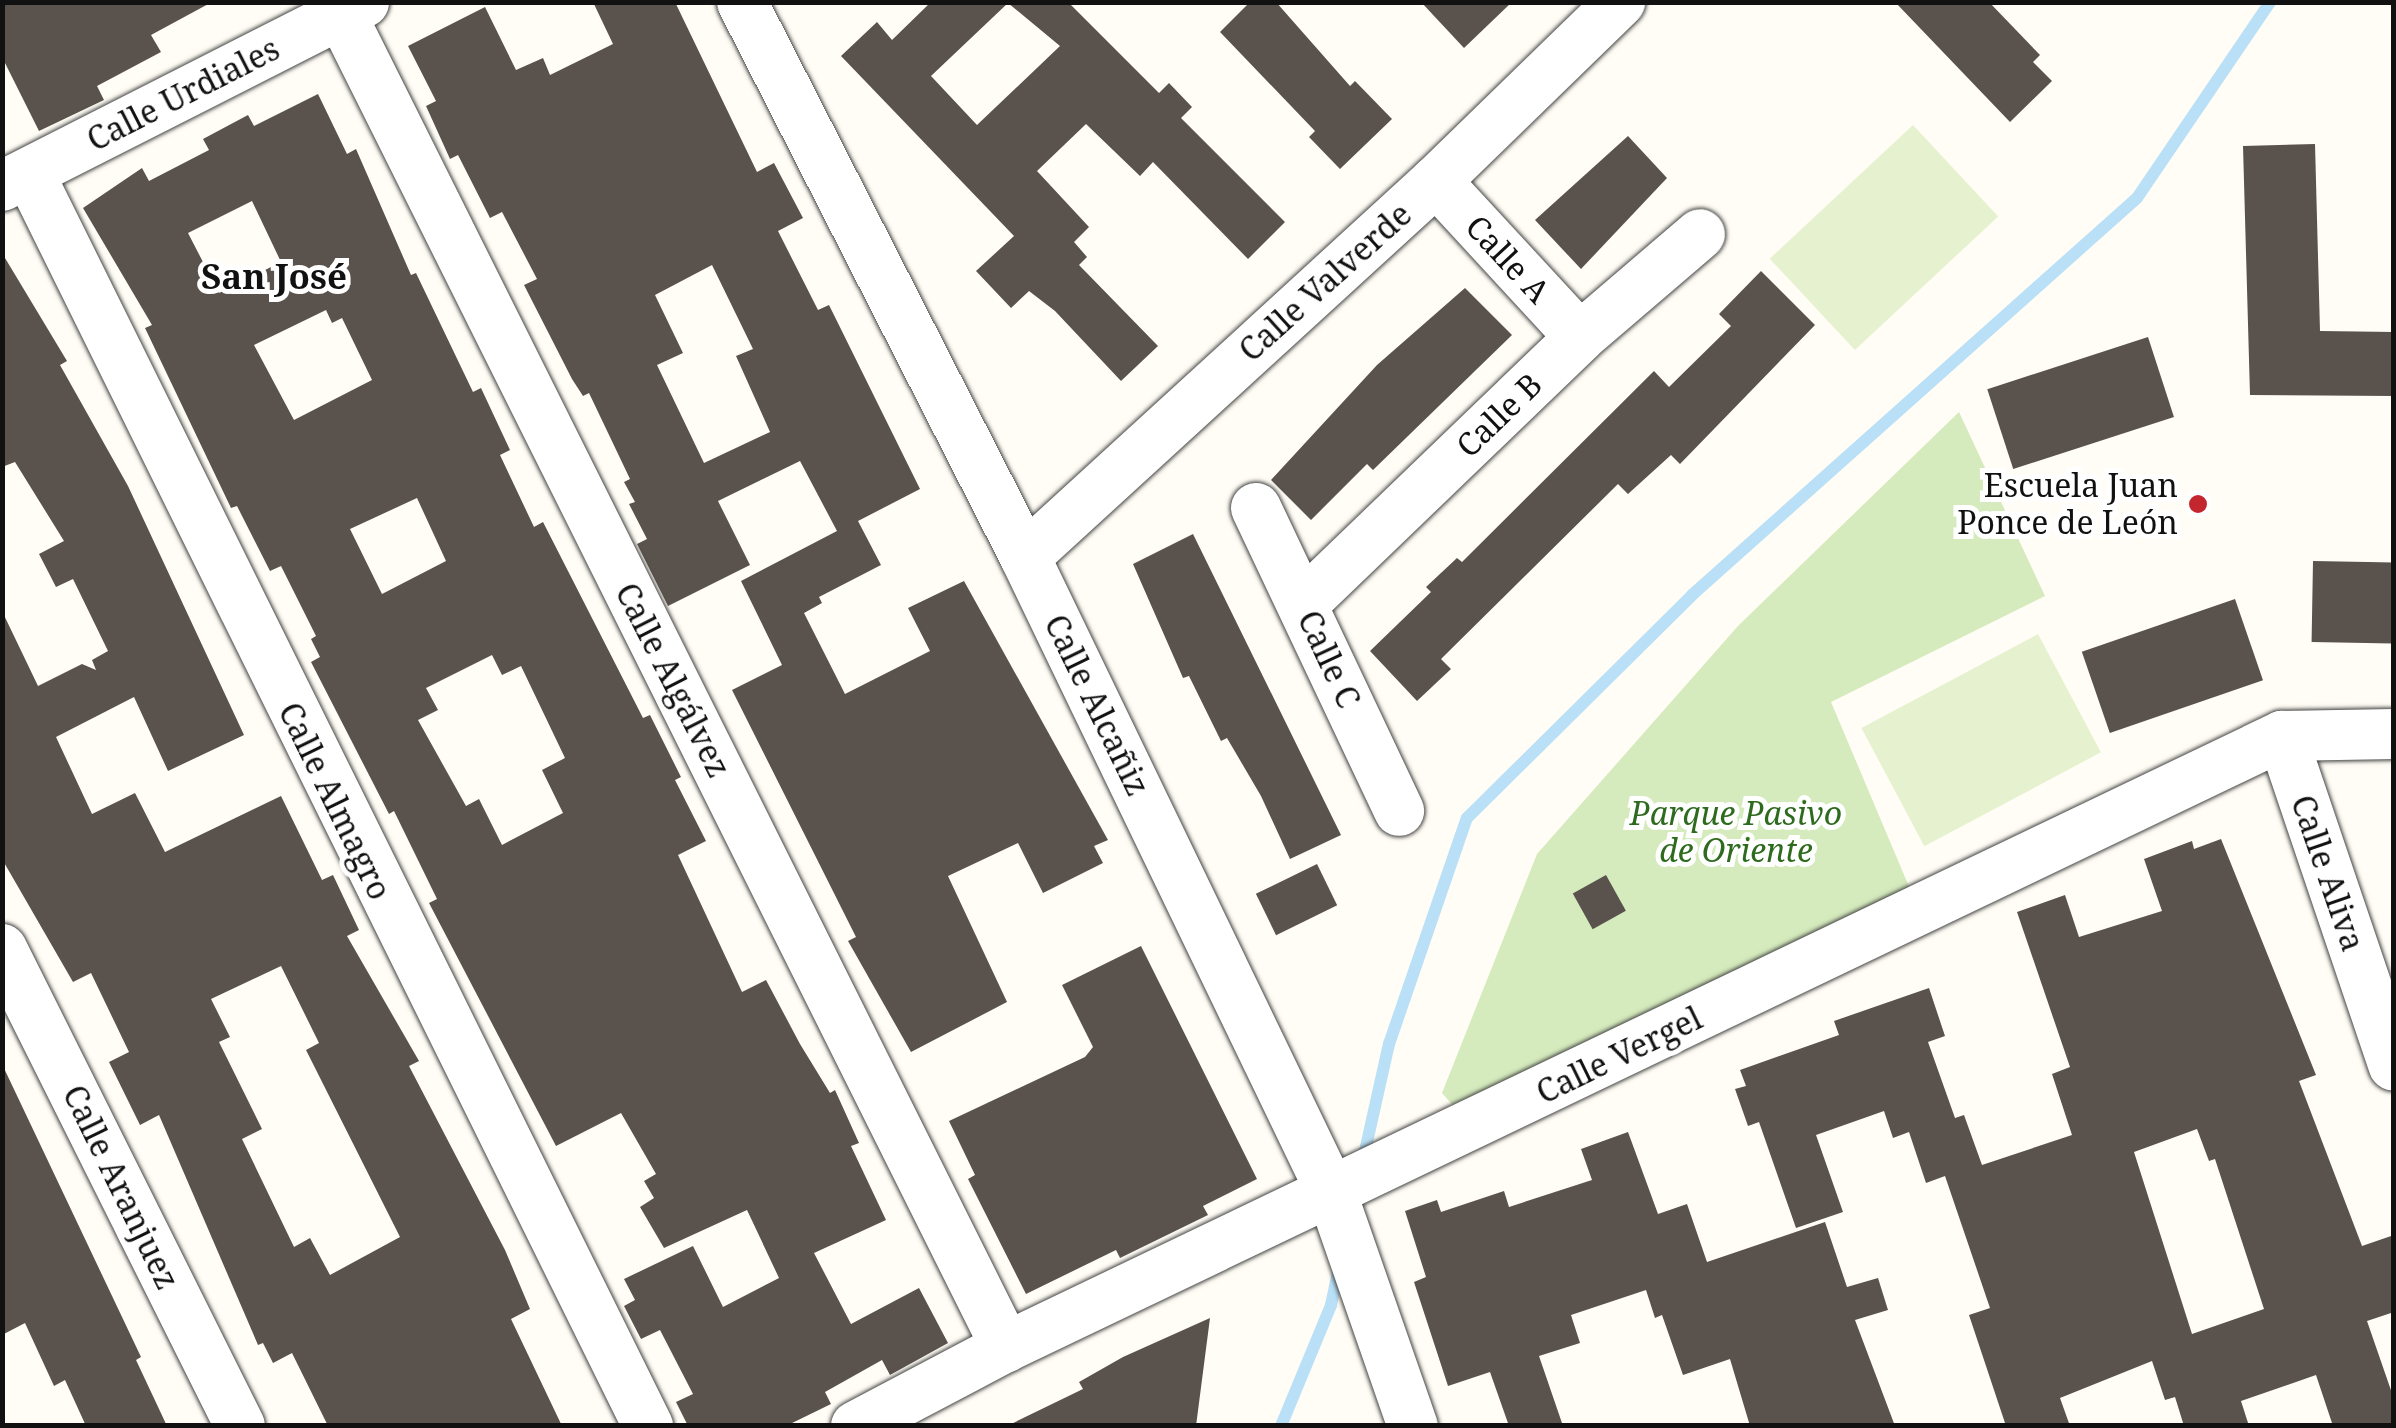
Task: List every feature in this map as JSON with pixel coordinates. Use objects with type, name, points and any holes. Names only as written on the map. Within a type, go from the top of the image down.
[{"type":"street","name":"Calle Alcañiz","points":[[742,2],[1026,557],[1332,1194],[1413,1426]]},
{"type":"street","name":"Calle Valverde","points":[[1026,557],[1436,181],[1620,2]]},
{"type":"street","name":"Calle Urdiales","points":[[16,180],[353,8]]},
{"type":"street","name":"Calle Algálvez","points":[[353,8],[1006,1346]]},
{"type":"street","name":"Calle Almagro","points":[[16,180],[648,1426]]},
{"type":"street","name":"Calle A","points":[[1436,181],[1580,336]]},
{"type":"street","name":"Calle B","points":[[1304,602],[1580,336],[1700,234]]},
{"type":"street","name":"Calle C","points":[[1256,508],[1304,602],[1399,811]]},
{"type":"street","name":"Calle Vergel","points":[[856,1426],[1006,1346],[1332,1194],[2282,736],[2394,734]]},
{"type":"street","name":"Calle Aliva","points":[[2282,736],[2394,1066]]},
{"type":"street","name":"Calle Aranjuez","points":[[2,949],[240,1426]]},
{"type":"green space","points":[[1913,125],[1998,216],[1855,350],[1770,259]]},
{"type":"green space","name":"Parque Pasivo de Oriente","points":[[1959,412],[2045,596],[1831,702],[1913,896],[1464,1118],[1442,1093],[1537,854],[1738,626]]},
{"type":"green space","points":[[2038,634],[2101,752],[1924,846],[1861,728]]},
{"type":"building","points":[[2,2],[212,2],[151,35],[161,52],[97,86],[104,100],[39,131],[2,57]]},
{"type":"building","points":[[593,2],[675,2],[757,172],[774,163],[803,218],[778,231],[818,310],[829,305],[920,489],[858,521],[881,565],[819,597],[822,603],[804,613],[845,694],[930,651],[908,608],[964,581],[1108,840],[1094,846],[1103,863],[1043,893],[1018,843],[948,876],[1007,1002],[911,1052],[848,941],[856,937],[732,690],[782,665],[741,581],[837,531],[800,461],[718,501],[750,565],[668,606],[637,544],[647,539],[629,504],[635,502],[624,482],[630,479],[589,393],[583,396],[572,379],[524,285],[537,279],[502,212],[490,218],[458,155],[450,159],[426,106],[436,101],[408,46],[485,7],[516,70],[543,58],[550,75],[613,44]],"holes":[[[712,265],[753,349],[736,356],[770,432],[704,463],[657,365],[683,353],[655,295]]]},
{"type":"building","points":[[931,2],[1068,2],[1159,93],[1169,83],[1192,107],[1181,118],[1285,222],[1248,259],[1153,162],[1140,176],[1086,124],[1037,171],[1089,227],[1074,242],[1087,257],[1079,265],[1158,346],[1121,381],[1055,311],[1029,291],[1011,308],[976,271],[1014,236],[841,56],[877,22],[892,40]],"holes":[[[1008,3],[1060,46],[977,125],[931,76]]]},
{"type":"building","points":[[1250,2],[1276,2],[1350,86],[1355,81],[1392,119],[1340,169],[1309,137],[1315,131],[1220,32]]},
{"type":"building","points":[[1421,2],[1512,2],[1464,48]]},
{"type":"building","points":[[1895,2],[1989,2],[2040,55],[2033,62],[2052,81],[2010,122]]},
{"type":"building","points":[[318,94],[347,154],[356,149],[411,275],[416,273],[473,392],[481,388],[510,450],[500,455],[534,527],[543,522],[643,718],[650,715],[681,777],[675,780],[706,841],[678,855],[742,992],[766,980],[830,1093],[835,1090],[859,1143],[851,1146],[886,1220],[814,1253],[851,1324],[919,1288],[948,1343],[890,1375],[882,1360],[825,1392],[831,1404],[786,1426],[688,1426],[676,1402],[693,1394],[660,1330],[641,1339],[624,1306],[635,1300],[624,1279],[693,1246],[723,1307],[779,1278],[747,1210],[664,1248],[640,1207],[654,1198],[644,1181],[656,1174],[621,1113],[556,1146],[429,903],[437,899],[394,811],[389,814],[311,662],[320,657],[311,639],[316,636],[281,566],[270,571],[237,506],[231,508],[145,328],[152,325],[83,208],[142,168],[149,181],[209,150],[203,139],[248,115],[254,126]],"holes":[[[252,201],[281,262],[219,293],[188,233]],[[326,310],[332,323],[342,318],[372,380],[294,420],[254,345]],[[417,498],[446,561],[382,594],[350,529]],[[492,655],[502,675],[521,666],[565,758],[542,770],[563,813],[502,845],[479,799],[466,806],[418,720],[438,710],[426,688]]]},
{"type":"building","points":[[1628,136],[1667,178],[1581,269],[1535,220]]},
{"type":"building","points":[[2315,144],[2320,331],[2394,332],[2394,396],[2250,395],[2243,146]]},
{"type":"building","points":[[2,253],[67,361],[60,365],[128,486],[244,735],[168,771],[134,697],[56,737],[92,814],[135,793],[165,852],[281,796],[322,880],[333,875],[359,930],[347,936],[419,1061],[409,1066],[505,1250],[530,1309],[511,1319],[562,1426],[328,1426],[292,1353],[273,1363],[263,1343],[258,1345],[159,1115],[140,1125],[109,1062],[129,1052],[91,973],[73,982],[2,859],[2,611],[38,686],[82,664],[96,670],[92,660],[108,651],[73,579],[56,587],[39,554],[64,541],[15,462],[2,467]],"holes":[[[281,966],[319,1043],[306,1050],[400,1237],[330,1275],[310,1238],[294,1247],[242,1139],[262,1129],[219,1042],[230,1037],[211,999]]]},
{"type":"building","points":[[1761,271],[1815,325],[1680,464],[1671,455],[1628,494],[1618,484],[1441,659],[1451,669],[1417,701],[1370,651],[1431,592],[1426,587],[1457,558],[1462,562],[1654,371],[1669,387],[1731,326],[1719,314]]},
{"type":"building","points":[[1465,288],[1512,335],[1373,470],[1367,464],[1311,520],[1271,480],[1377,365]]},
{"type":"building","points":[[2148,337],[2174,417],[2013,469],[1987,389]]},
{"type":"building","points":[[1193,534],[1341,835],[1290,859],[1261,796],[1227,738],[1221,741],[1189,676],[1183,678],[1133,564]]},
{"type":"building","points":[[2313,561],[2394,562],[2393,643],[2312,642]]},
{"type":"building","points":[[2235,599],[2263,680],[2110,733],[2082,652]]},
{"type":"building","points":[[2221,839],[2316,1075],[2299,1081],[2362,1246],[2394,1235],[2394,1312],[2367,1321],[2394,1399],[2394,1426],[2333,1426],[2316,1375],[2241,1401],[2249,1426],[2184,1426],[2175,1397],[2165,1400],[2152,1361],[2060,1398],[2070,1426],[2006,1426],[1969,1315],[1990,1308],[1945,1176],[1926,1183],[1909,1132],[1893,1138],[1884,1111],[1816,1135],[1843,1212],[1796,1228],[1759,1122],[1748,1126],[1735,1089],[1746,1086],[1740,1070],[1839,1035],[1834,1021],[1929,988],[1945,1036],[1928,1042],[1955,1118],[1964,1115],[1982,1165],[2072,1135],[2052,1074],[2070,1067],[2017,912],[2065,895],[2079,937],[2162,911],[2144,859],[2192,841],[2194,849]],"holes":[[[2197,1129],[2209,1161],[2215,1159],[2264,1309],[2192,1334],[2134,1152]]]},
{"type":"building","points":[[1317,864],[1337,905],[1276,935],[1256,894]]},
{"type":"building","points":[[1606,875],[1626,911],[1593,929],[1573,893]]},
{"type":"building","points":[[1141,946],[1257,1179],[1203,1206],[1208,1215],[1120,1258],[1116,1250],[1026,1294],[968,1179],[975,1175],[949,1121],[1085,1057],[1093,1047],[1062,985]]},
{"type":"building","points":[[2,1064],[141,1357],[136,1360],[167,1426],[86,1426],[65,1380],[54,1386],[25,1323],[2,1335]]},
{"type":"building","points":[[1628,1132],[1658,1214],[1687,1204],[1707,1262],[1825,1222],[1847,1287],[1878,1278],[1888,1310],[1855,1320],[1895,1426],[1750,1426],[1730,1359],[1683,1375],[1662,1315],[1655,1318],[1646,1290],[1571,1315],[1580,1343],[1539,1356],[1563,1426],[1509,1426],[1490,1372],[1448,1386],[1414,1282],[1426,1277],[1405,1211],[1437,1200],[1441,1212],[1504,1191],[1509,1207],[1592,1180],[1581,1149]]},
{"type":"building","points":[[1210,1318],[1196,1426],[1007,1426],[1083,1389],[1079,1382],[1123,1357]]},
{"type":"waterway","points":[[1363,1160],[1389,1044],[1467,818],[1692,595],[2137,198],[2270,2]]},
{"type":"waterway","points":[[1281,1426],[1331,1305],[1339,1267]]},
{"type":"place","name":"Escuela Juan Ponce de León","points":[[2198,504]]},
{"type":"district","name":"San José","points":[[274,276]]}]
